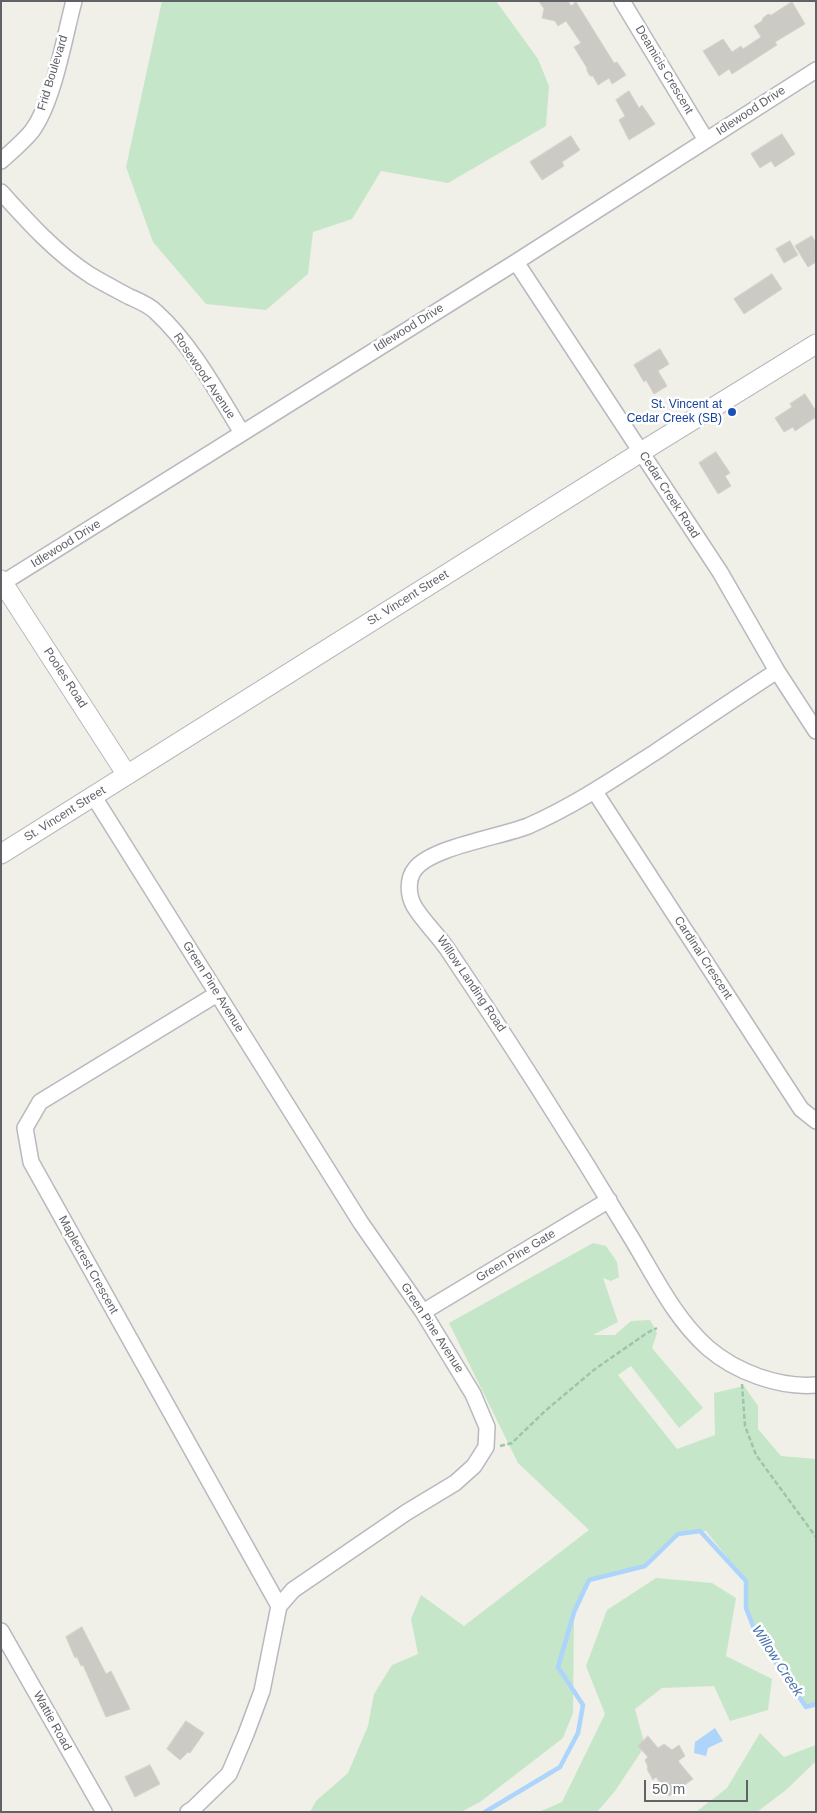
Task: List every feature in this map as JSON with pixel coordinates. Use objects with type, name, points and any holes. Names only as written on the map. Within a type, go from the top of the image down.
[{"type":"street","name":"Frid Boulevard","points":[[1,161],[33,129],[43,112],[74,1]]},
{"type":"street","name":"Deamicis Crescent","points":[[622,1],[706,140]]},
{"type":"street","name":"Idlewood Drive","points":[[2,583],[516,262],[816,70]]},
{"type":"street","name":"Rosewood Avenue","points":[[1,192],[70,261],[90,275],[144,303],[156,312],[195,358],[242,433]]},
{"type":"street","name":"Cedar Creek Road","points":[[516,262],[720,572],[777,671],[816,731]]},
{"type":"street","name":"St. Vincent Street","points":[[1,854],[640,452],[816,344]]},
{"type":"street","name":"Pooles Road","points":[[2,583],[127,775]]},
{"type":"street","name":"Willow Landing Road","points":[[777,671],[595,792],[526,826],[446,850],[429,858],[415,869],[409,882],[410,895],[415,907],[438,935],[481,999],[675,1310],[696,1336],[710,1350],[742,1370],[781,1382],[796,1385],[816,1385]]},
{"type":"street","name":"Cardinal Crescent","points":[[595,792],[801,1109],[816,1121]]},
{"type":"street","name":"Green Pine Avenue","points":[[94,797],[362,1223],[423,1312],[473,1394],[487,1427],[486,1447]]},
{"type":"street","name":"Maplecrest Crescent","points":[[217,994],[40,1102],[25,1128],[30,1162],[278,1606]]},
{"type":"street","name":"Green Pine Gate","points":[[423,1312],[608,1200]]},
{"type":"street","points":[[188,1812],[229,1774],[243,1742],[262,1691],[278,1606],[293,1590],[407,1512],[455,1483],[474,1466],[486,1447]]},
{"type":"street","name":"Wattie Road","points":[[1,1631],[104,1812]]},
{"type":"path","points":[[486,1447],[497,1447],[512,1443],[595,1369],[657,1328]]},
{"type":"path","points":[[742,1370],[745,1426],[756,1455],[816,1537]]},
{"type":"green space","points":[[162,1],[496,1],[538,59],[549,86],[546,126],[448,183],[381,171],[352,219],[313,232],[308,274],[266,310],[206,304],[153,242],[126,167]]},
{"type":"green space","points":[[593,1243],[606,1246],[617,1262],[619,1277],[611,1281],[603,1278],[618,1322],[593,1335],[615,1335],[631,1321],[650,1320],[657,1333],[652,1348],[703,1408],[679,1428],[631,1366],[618,1375],[677,1449],[715,1435],[714,1393],[744,1386],[758,1406],[758,1429],[781,1456],[816,1459],[816,1703],[806,1707],[749,1621],[746,1581],[706,1531],[682,1533],[645,1566],[589,1580],[574,1612],[573,1713],[563,1738],[480,1802],[461,1812],[310,1812],[316,1801],[348,1773],[368,1726],[374,1694],[392,1665],[418,1654],[411,1619],[421,1595],[464,1626],[589,1530],[518,1463],[449,1323]]},
{"type":"green space","points":[[656,1578],[712,1583],[736,1598],[726,1656],[772,1679],[768,1710],[730,1721],[714,1686],[662,1688],[635,1709],[645,1746],[615,1791],[597,1812],[539,1812],[562,1802],[605,1714],[586,1666],[607,1610]]},
{"type":"green space","points":[[760,1733],[784,1757],[816,1745],[816,1761],[786,1790],[757,1812],[696,1812],[727,1788]]},
{"type":"water","points":[[715,1728],[723,1741],[708,1748],[706,1756],[694,1753],[695,1742]]},
{"type":"building","points":[[539,1],[568,1],[571,6],[576,2],[614,63],[617,62],[626,75],[612,84],[609,78],[598,85],[593,76],[590,76],[574,47],[581,43],[566,21],[558,26],[555,21],[542,18],[544,9]]},
{"type":"building","points":[[792,2],[805,24],[775,42],[777,45],[732,74],[729,69],[719,76],[703,51],[723,39],[732,52],[741,46],[743,49],[761,37],[754,26],[768,14],[771,15]]},
{"type":"building","points":[[629,91],[639,108],[642,105],[655,124],[629,140],[619,120],[625,116],[616,100]]},
{"type":"building","points":[[782,134],[795,154],[775,167],[771,161],[760,168],[751,154]]},
{"type":"building","points":[[571,136],[580,150],[562,162],[564,166],[542,180],[530,162]]},
{"type":"building","points":[[812,236],[816,243],[816,262],[808,267],[795,246]]},
{"type":"building","points":[[790,241],[798,255],[784,263],[776,249]]},
{"type":"building","points":[[772,274],[782,289],[744,314],[734,299]]},
{"type":"building","points":[[660,349],[669,364],[658,371],[667,386],[654,394],[634,365]]},
{"type":"building","points":[[805,394],[816,411],[816,417],[795,431],[793,427],[784,432],[775,418],[792,407],[790,404]]},
{"type":"building","points":[[716,452],[730,473],[725,476],[731,486],[718,494],[699,463]]},
{"type":"building","points":[[82,1627],[106,1674],[111,1671],[130,1709],[106,1717],[83,1665],[81,1666],[77,1657],[75,1658],[66,1637]]},
{"type":"building","points":[[186,1721],[204,1733],[190,1753],[188,1752],[180,1760],[167,1749]]},
{"type":"building","points":[[648,1736],[658,1748],[664,1744],[672,1750],[679,1745],[685,1756],[678,1761],[693,1779],[669,1796],[656,1777],[653,1780],[645,1760],[648,1757],[638,1746]]},
{"type":"building","points":[[150,1765],[160,1784],[135,1797],[125,1777]]},
{"type":"waterway","name":"Willow Creek","points":[[485,1812],[560,1767],[578,1733],[583,1705],[558,1667],[574,1612],[589,1580],[645,1566],[678,1534],[700,1531],[746,1581],[746,1608],[755,1631],[806,1707],[816,1704]]},
{"type":"place","name":"St. Vincent at Cedar Creek (SB)","points":[[732,412]]}]
